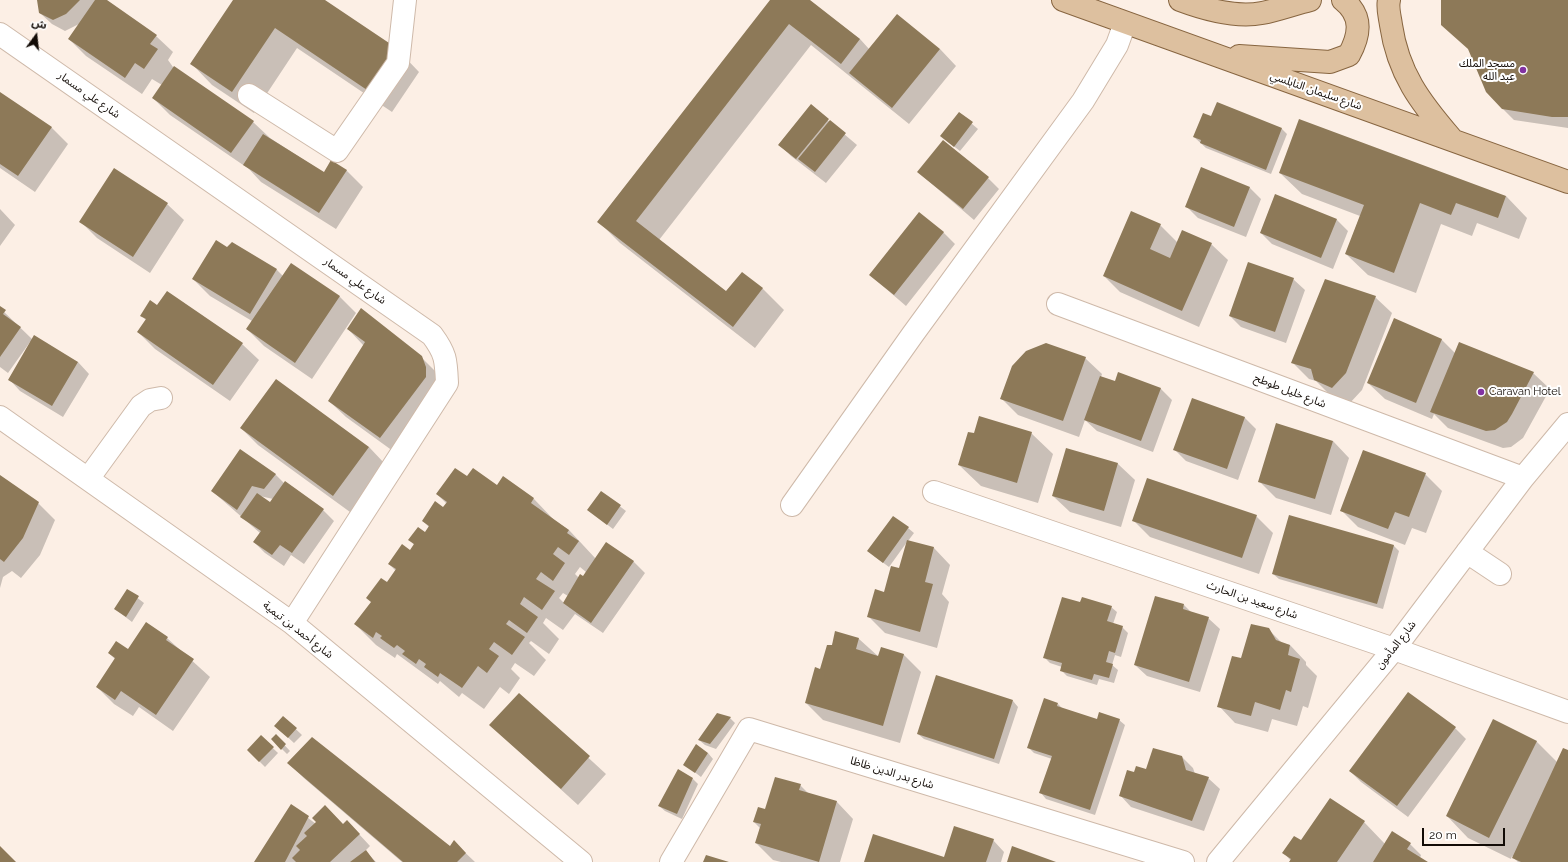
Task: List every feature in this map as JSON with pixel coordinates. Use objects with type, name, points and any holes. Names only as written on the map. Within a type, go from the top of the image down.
[{"type":"main road","name":"شارع سليمان النابلسي","points":[[1063,0],[1568,182]]},
{"type":"main road","points":[[1180,0],[1220,4],[1240,14],[1261,13],[1310,0]]},
{"type":"main road","points":[[1208,53],[1330,62],[1349,55],[1358,39],[1358,23],[1353,10],[1343,0]]},
{"type":"main road","points":[[1389,0],[1393,41],[1406,77],[1426,109],[1454,140]]},
{"type":"street","points":[[249,95],[338,151],[398,63],[405,0]]},
{"type":"street","points":[[792,504],[1083,101],[1117,45],[1125,23]]},
{"type":"street","name":"شارع علي مسمار","points":[[0,34],[432,335],[440,346],[446,360],[446,382],[292,623]]},
{"type":"street","name":"شارع خليل طوطح","points":[[1058,304],[1523,478]]},
{"type":"street","points":[[88,479],[141,406],[150,400],[161,398]]},
{"type":"street","name":"شارع أحمد بن تيمية","points":[[0,417],[292,623],[581,862]]},
{"type":"street","name":"شارع المأمون","points":[[1218,862],[1394,649],[1523,478],[1568,424]]},
{"type":"street","name":"شارع سعيد بن الحارث","points":[[934,492],[1394,649],[1568,712]]},
{"type":"street","points":[[1467,552],[1500,574]]},
{"type":"street","name":"شارع بدر الدين ظاظا","points":[[671,862],[749,729],[1183,862]]},
{"type":"building","points":[[37,0],[80,0],[66,14],[53,20],[39,13]]},
{"type":"building","points":[[95,0],[107,0],[157,35],[150,44],[158,49],[144,69],[135,63],[125,78],[68,39]]},
{"type":"building","points":[[233,0],[325,0],[398,49],[370,92],[275,28],[232,92],[190,64]]},
{"type":"building","points":[[770,0],[810,0],[860,39],[841,64],[789,24],[636,221],[726,291],[742,272],[763,288],[733,327],[597,222]]},
{"type":"building","name":"مسجد الملك عبد الله","points":[[1441,0],[1568,0],[1568,117],[1552,117],[1502,109],[1486,92],[1468,49],[1441,25]]},
{"type":"building","points":[[897,14],[940,49],[892,108],[849,73]]},
{"type":"building","points":[[174,66],[254,121],[231,153],[152,98]]},
{"type":"building","points":[[0,92],[52,127],[18,176],[0,164]]},
{"type":"building","points":[[1217,102],[1282,128],[1266,170],[1200,143],[1201,140],[1193,137],[1203,113],[1211,116]]},
{"type":"building","points":[[811,104],[829,119],[796,159],[778,145]]},
{"type":"building","points":[[959,112],[973,122],[954,147],[940,136]]},
{"type":"building","points":[[1299,119],[1506,196],[1498,218],[1456,203],[1451,215],[1420,203],[1394,273],[1345,254],[1364,205],[1279,173]]},
{"type":"building","points":[[830,120],[846,133],[815,172],[798,159]]},
{"type":"building","points":[[263,134],[324,172],[331,160],[347,170],[319,213],[243,165]]},
{"type":"building","points":[[943,140],[989,177],[963,209],[917,172]]},
{"type":"building","points":[[1201,167],[1250,187],[1234,227],[1185,207]]},
{"type":"building","points":[[114,168],[168,203],[133,257],[79,222]]},
{"type":"building","points":[[1275,194],[1337,219],[1321,258],[1260,233]]},
{"type":"building","points":[[1131,211],[1161,224],[1150,249],[1170,258],[1182,230],[1212,243],[1182,311],[1103,276]]},
{"type":"building","points":[[919,212],[944,232],[894,295],[869,275]]},
{"type":"building","points":[[216,240],[227,247],[232,242],[277,269],[250,314],[192,279]]},
{"type":"building","points":[[1248,262],[1294,278],[1275,332],[1229,316]]},
{"type":"building","points":[[291,263],[340,296],[295,363],[246,329]]},
{"type":"building","points":[[1325,279],[1376,296],[1346,373],[1332,388],[1314,380],[1311,369],[1291,363]]},
{"type":"building","points":[[167,291],[243,343],[213,385],[137,332],[146,319],[140,316],[150,300],[157,305]]},
{"type":"building","points":[[0,306],[6,310],[3,314],[21,327],[0,357]]},
{"type":"building","points":[[361,308],[422,356],[426,367],[426,377],[380,438],[328,401],[365,342],[347,329]]},
{"type":"building","points":[[1394,318],[1442,339],[1416,403],[1367,383]]},
{"type":"building","points":[[34,335],[78,362],[52,406],[8,380]]},
{"type":"building","name":"Caravan Hotel","points":[[1459,342],[1534,372],[1507,422],[1495,430],[1486,431],[1430,412]]},
{"type":"building","points":[[1046,343],[1086,357],[1063,421],[1000,399],[1012,366],[1026,351]]},
{"type":"building","points":[[1118,372],[1161,388],[1141,441],[1084,420],[1100,376],[1115,381]]},
{"type":"building","points":[[276,379],[369,447],[333,496],[240,428]]},
{"type":"building","points":[[1192,398],[1245,417],[1227,469],[1173,450]]},
{"type":"building","points":[[979,416],[1032,432],[1017,483],[958,465],[968,432],[974,433]]},
{"type":"building","points":[[1276,423],[1333,441],[1315,499],[1258,482]]},
{"type":"building","points":[[1066,448],[1118,463],[1104,511],[1052,496]]},
{"type":"building","points":[[240,449],[276,474],[264,489],[252,486],[237,510],[211,491]]},
{"type":"building","points":[[1363,450],[1426,473],[1409,517],[1395,512],[1388,529],[1340,511]]},
{"type":"building","points":[[455,468],[467,476],[473,468],[497,485],[503,476],[534,498],[531,503],[569,530],[567,533],[579,541],[569,555],[558,547],[553,554],[565,563],[553,581],[541,572],[536,579],[555,591],[542,610],[524,597],[520,604],[538,617],[527,633],[509,620],[506,624],[525,637],[512,655],[494,642],[489,649],[499,656],[487,673],[478,666],[462,688],[440,673],[438,677],[424,667],[426,664],[419,659],[416,664],[402,654],[405,651],[397,645],[394,648],[380,638],[382,636],[376,632],[373,638],[354,624],[371,602],[366,598],[381,578],[387,582],[396,569],[388,564],[402,544],[410,550],[414,544],[408,540],[418,527],[425,532],[429,526],[422,521],[435,501],[443,507],[447,502],[436,494]]},
{"type":"building","points":[[0,475],[39,502],[23,538],[4,562],[0,559]]},
{"type":"building","points":[[1147,478],[1257,515],[1242,558],[1132,521]]},
{"type":"building","points":[[285,481],[324,509],[292,553],[280,545],[272,555],[253,542],[261,531],[240,517],[257,493],[270,502]]},
{"type":"building","points":[[601,491],[621,505],[607,525],[587,510]]},
{"type":"building","points":[[1289,515],[1394,545],[1377,604],[1272,574]]},
{"type":"building","points":[[893,516],[909,527],[883,563],[867,551]]},
{"type":"building","points":[[907,540],[934,547],[925,582],[933,584],[920,632],[867,617],[875,589],[884,592],[891,566],[899,568]]},
{"type":"building","points":[[606,542],[634,561],[591,623],[563,603],[580,574],[583,576]]},
{"type":"building","points":[[127,589],[139,596],[126,617],[114,609]]},
{"type":"building","points":[[1155,596],[1184,604],[1183,609],[1209,617],[1189,682],[1134,665]]},
{"type":"building","points":[[1062,597],[1080,602],[1082,597],[1112,606],[1107,621],[1123,626],[1115,653],[1109,651],[1106,662],[1113,664],[1109,678],[1094,674],[1092,680],[1060,671],[1062,663],[1043,658]]},
{"type":"building","points":[[146,622],[168,637],[166,640],[194,659],[156,715],[121,691],[115,700],[96,687],[115,658],[108,653],[116,641],[128,649]]},
{"type":"building","points":[[1251,624],[1269,628],[1276,640],[1290,645],[1288,655],[1300,659],[1291,692],[1286,690],[1280,710],[1255,702],[1251,716],[1217,707],[1232,656],[1241,658]]},
{"type":"building","points":[[835,631],[859,638],[856,649],[878,656],[881,647],[904,654],[883,726],[805,703],[815,667],[820,669],[827,645],[832,645]]},
{"type":"building","points":[[936,675],[1013,700],[994,759],[917,734]]},
{"type":"building","points":[[1408,692],[1456,727],[1397,806],[1349,771]]},
{"type":"building","points":[[519,693],[590,756],[561,789],[489,725]]},
{"type":"building","points":[[1044,698],[1058,703],[1057,706],[1097,719],[1099,712],[1120,719],[1090,810],[1039,793],[1052,756],[1027,748]]},
{"type":"building","points":[[717,713],[731,717],[710,744],[698,740]]},
{"type":"building","points":[[283,716],[297,728],[288,738],[274,726]]},
{"type":"building","points":[[1493,719],[1537,741],[1489,838],[1446,816]]},
{"type":"building","points":[[276,734],[286,744],[281,750],[271,739]]},
{"type":"building","points":[[261,735],[274,747],[259,762],[247,750]]},
{"type":"building","points":[[312,737],[450,846],[454,840],[466,853],[457,862],[403,862],[287,763]]},
{"type":"building","points":[[696,744],[708,753],[695,773],[683,765]]},
{"type":"building","points":[[1153,748],[1182,756],[1186,770],[1209,777],[1192,821],[1119,796],[1127,770],[1134,772],[1136,766],[1146,769]]},
{"type":"building","points":[[1563,748],[1568,750],[1568,862],[1521,862],[1512,858]]},
{"type":"building","points":[[678,769],[693,778],[677,814],[658,806]]},
{"type":"building","points":[[775,777],[801,784],[799,790],[837,801],[819,862],[755,843],[761,824],[753,822],[758,807],[765,809]]},
{"type":"building","points":[[1330,798],[1365,821],[1337,862],[1289,862],[1291,859],[1282,853],[1294,836],[1301,840]]},
{"type":"building","points":[[291,804],[309,816],[285,862],[254,862]]},
{"type":"building","points":[[325,805],[343,824],[347,820],[360,834],[330,862],[296,862],[292,858],[300,850],[296,846],[307,836],[304,833],[316,822],[312,818]]},
{"type":"building","points":[[954,826],[994,839],[986,862],[864,862],[873,834],[944,857]]},
{"type":"building","points":[[1392,831],[1411,843],[1407,849],[1428,862],[1373,862]]},
{"type":"building","points":[[0,846],[16,862],[0,862]]},
{"type":"building","points":[[1012,846],[1056,862],[1007,862]]},
{"type":"building","points":[[366,850],[375,862],[350,862]]},
{"type":"building","points":[[706,855],[729,862],[703,862]]},
{"type":"place","name":"مسجد الملك عبد الله","points":[[1523,70]]},
{"type":"place","name":"Caravan Hotel","points":[[1481,392]]}]
